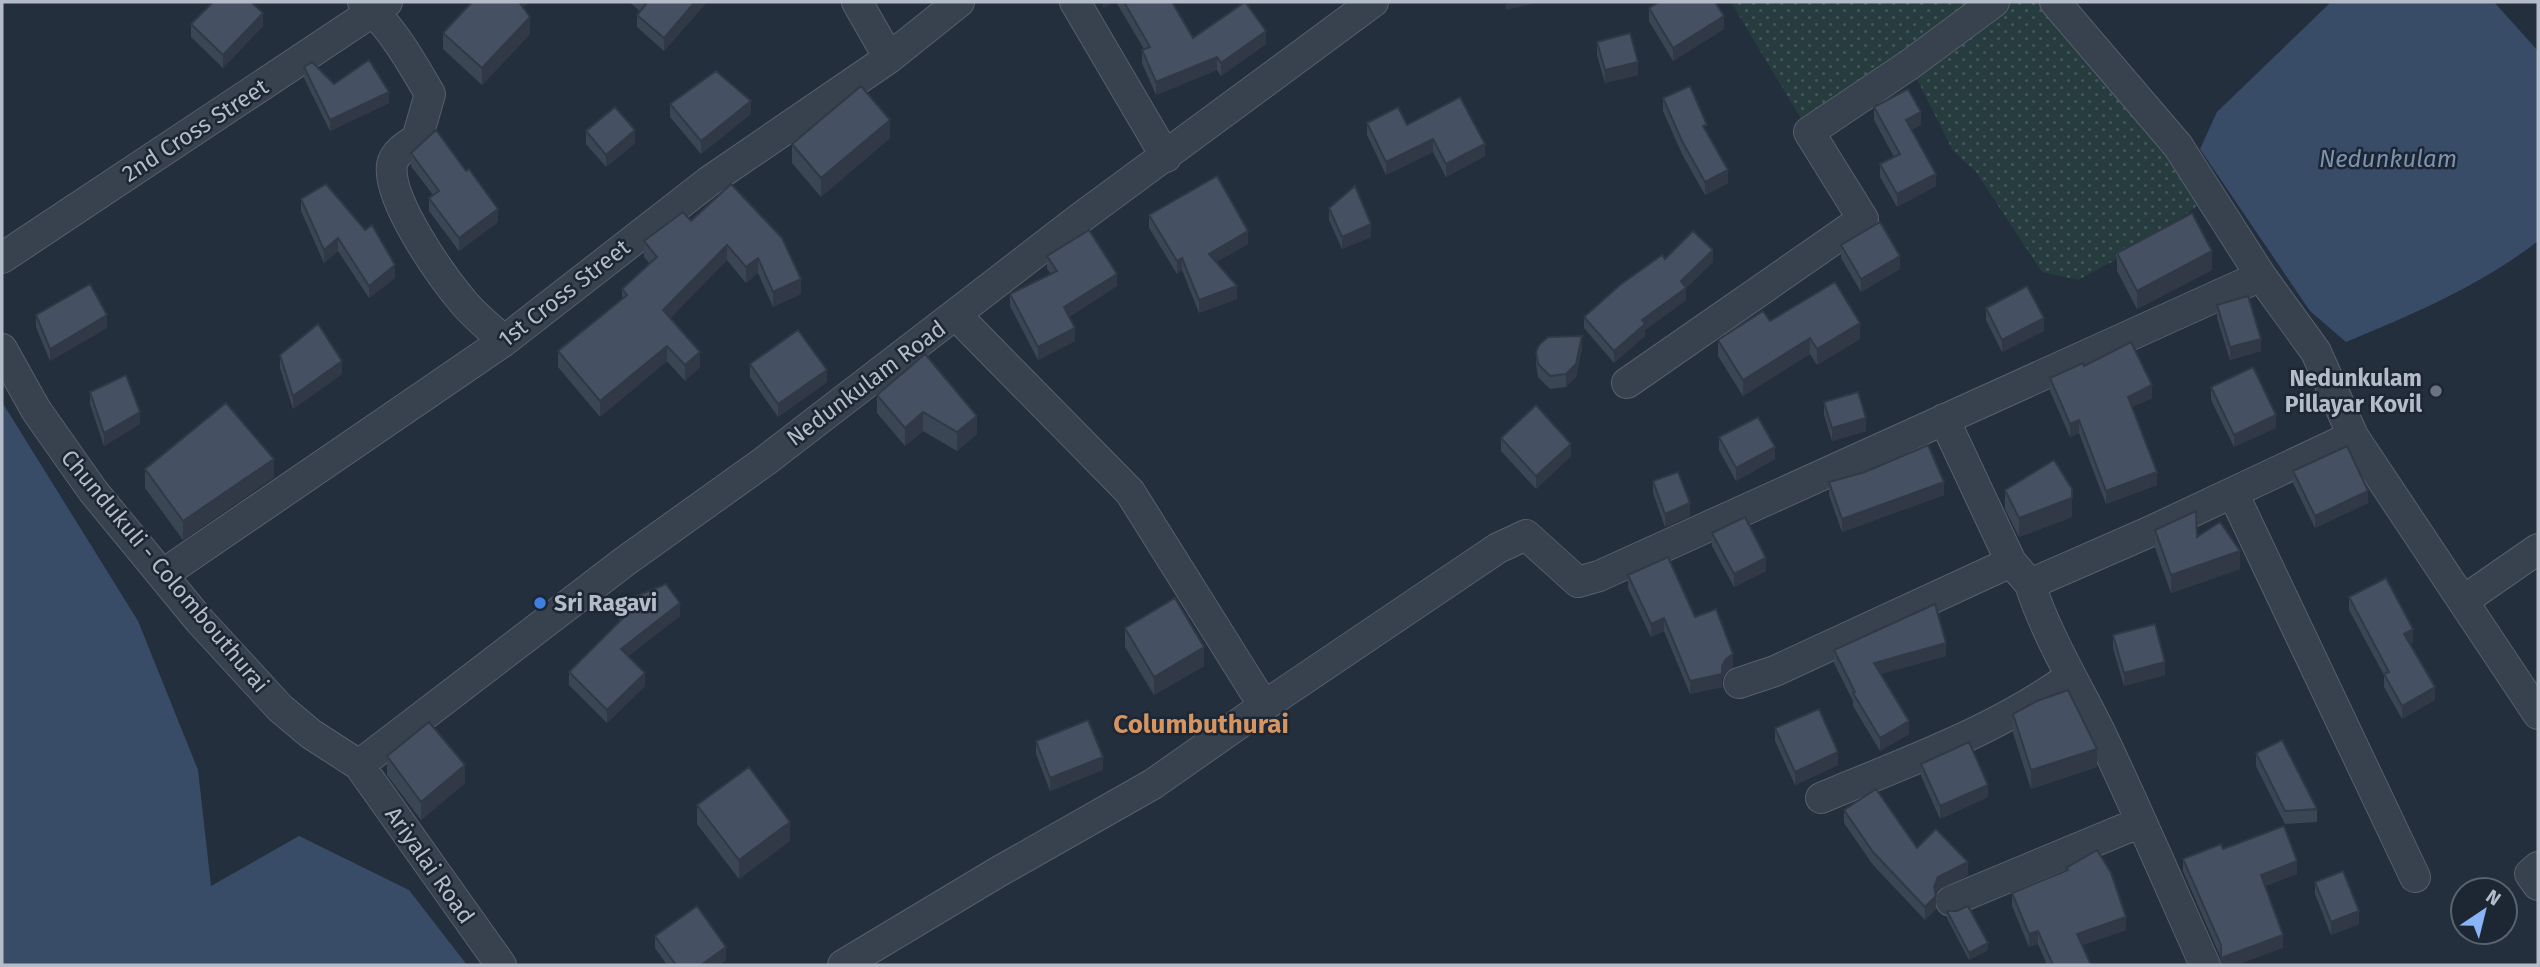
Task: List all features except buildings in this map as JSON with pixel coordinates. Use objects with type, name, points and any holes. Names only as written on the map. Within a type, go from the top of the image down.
[{"type":"street","points":[[858,2],[889,58]]},
{"type":"street","name":"1st Cross Street","points":[[162,575],[504,341],[708,182],[889,58],[959,2]]},
{"type":"street","points":[[1075,2],[1166,157]]},
{"type":"street","name":"Nedunkulam Road","points":[[359,765],[624,562],[765,461],[1079,219],[1373,2]]},
{"type":"street","points":[[1627,383],[1863,219],[1810,132],[1909,65],[1994,2]]},
{"type":"street","points":[[2055,2],[2178,146],[2261,276],[2316,352],[2353,436],[2538,714]]},
{"type":"street","points":[[375,5],[430,94],[417,139],[403,147],[392,163],[393,188],[425,250],[466,305],[504,341]]},
{"type":"street","name":"2nd Cross Street","points":[[2,258],[375,5]]},
{"type":"street","points":[[842,965],[1153,784],[1498,548],[1526,535],[1578,582],[1598,576],[2261,276]]},
{"type":"street","points":[[956,315],[1130,492],[1264,706]]},
{"type":"street","name":"Chundukuli - Colombouthurai","points":[[2,349],[64,453],[208,629],[280,708],[311,734],[359,765]]},
{"type":"street","points":[[1944,419],[2011,562],[2030,584],[2204,965]]},
{"type":"street","points":[[2030,584],[2353,436]]},
{"type":"street","points":[[2233,493],[2415,877]]},
{"type":"street","points":[[2463,601],[2538,549]]},
{"type":"street","points":[[1740,683],[1775,671],[2011,562]]},
{"type":"street","points":[[1821,798],[1963,738],[2038,700],[2071,676]]},
{"type":"street","name":"Ariyalai Road","points":[[359,765],[501,965]]},
{"type":"street","points":[[1951,901],[2141,822]]},
{"type":"street","points":[[2538,867],[2530,874],[2538,885]]},
{"type":"green space","points":[[1731,2],[2055,2],[2209,197],[2147,243],[2078,280],[2042,272],[1976,172],[1953,151],[1910,65],[1809,132]]},
{"type":"water","name":"Nedunkulam","points":[[2331,2],[2494,2],[2538,51],[2538,241],[2469,285],[2421,310],[2346,342],[2310,311],[2200,149],[2217,112]]},
{"type":"water","points":[[2,402],[138,621],[198,770],[211,886],[299,836],[409,890],[467,965],[2,965]]},
{"type":"place","name":"Nedunkulam Pillayar Kovil","points":[[2436,391]]},
{"type":"place","name":"Sri Ragavi","points":[[540,603]]},
{"type":"district","name":"Columbuthurai","points":[[1201,724]]}]
